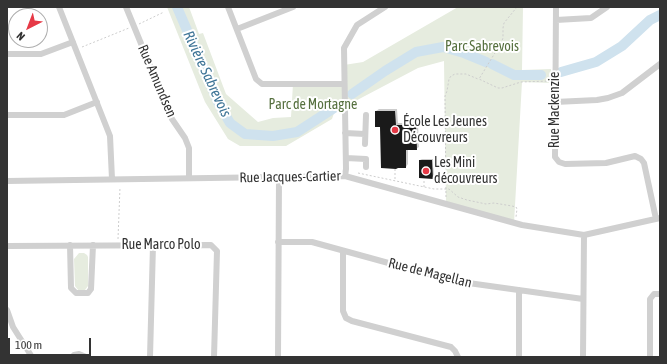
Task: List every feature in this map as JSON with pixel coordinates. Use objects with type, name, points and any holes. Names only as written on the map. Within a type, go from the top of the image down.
[{"type":"street","points":[[59,7],[110,136],[112,179]]},
{"type":"street","name":"Rue Amundsen","points":[[126,7],[172,119],[185,138],[189,148],[188,178]]},
{"type":"street","points":[[228,7],[256,79],[262,84],[344,84]]},
{"type":"street","points":[[237,29],[293,7]]},
{"type":"street","points":[[345,176],[344,48],[357,25],[385,7]]},
{"type":"street","name":"Rue Mackenzie","points":[[556,7],[555,156],[559,162],[565,164],[606,162],[635,156],[641,159],[644,163],[658,219]]},
{"type":"street","points":[[556,20],[591,18],[607,7]]},
{"type":"street","points":[[7,54],[41,54],[73,42]]},
{"type":"street","points":[[555,102],[597,100],[622,93],[660,64]]},
{"type":"street","points":[[7,114],[64,115],[97,102]]},
{"type":"street","points":[[365,144],[366,115]]},
{"type":"street","points":[[345,133],[365,134]]},
{"type":"street","points":[[346,158],[366,159],[366,167]]},
{"type":"street","name":"Rue Jacques-Cartier","points":[[7,181],[345,176],[514,223],[584,235],[658,219]]},
{"type":"street","points":[[278,357],[279,178]]},
{"type":"street","points":[[583,357],[584,235]]},
{"type":"street","name":"Rue de Magellan","points":[[278,242],[312,242],[454,281],[583,299]]},
{"type":"street","points":[[150,357],[153,245]]},
{"type":"street","name":"Rue Marco Polo","points":[[7,246],[211,245],[217,251],[214,357]]},
{"type":"street","points":[[70,246],[71,288],[76,293],[88,293],[91,289],[93,246]]},
{"type":"street","points":[[343,251],[343,311],[346,318],[352,321],[450,347],[455,351],[458,357]]},
{"type":"street","points":[[518,357],[519,290]]},
{"type":"street","points":[[650,357],[650,299],[654,294],[660,294]]},
{"type":"street","points":[[7,310],[13,328],[32,357]]},
{"type":"street","points":[[72,357],[79,354],[86,357]]},
{"type":"path","points":[[479,79],[501,43],[503,38],[504,23],[517,7]]},
{"type":"path","points":[[76,49],[134,26],[164,12]]},
{"type":"path","points":[[446,204],[445,96],[451,76],[466,74],[498,88],[520,82],[555,81]]},
{"type":"path","points":[[395,169],[395,181]]},
{"type":"path","points":[[352,178],[354,172],[424,187],[450,189],[458,197],[467,200],[486,204],[494,203],[516,207],[517,209],[514,223]]},
{"type":"path","points":[[424,179],[424,187]]},
{"type":"path","points":[[118,245],[120,187]]},
{"type":"green space","name":"Parc Sabrevois","points":[[167,7],[189,7],[199,34],[203,33],[226,94],[258,122],[273,118],[291,117],[293,84],[344,84],[344,65],[363,62],[458,7],[523,7],[522,70],[551,69],[551,83],[522,82],[514,223],[446,204],[444,61],[418,68],[344,107],[334,113],[332,119],[286,146],[240,146],[228,139],[205,102]]},
{"type":"green space","points":[[79,253],[84,253],[88,257],[88,286],[85,290],[79,291],[75,286],[74,259]]},
{"type":"building","points":[[375,111],[395,111],[396,125],[416,125],[417,150],[406,150],[406,168],[381,168],[380,127],[375,127]]},
{"type":"building","name":"Les Mini découvreurs","points":[[419,160],[432,160],[433,179],[419,178]]},
{"type":"waterway","name":"Rivière Sabrevois","points":[[177,7],[218,102],[230,123],[245,134],[273,136],[297,132],[334,108]]},
{"type":"waterway","name":"Rivière Sabrevois","points":[[561,72],[596,62],[622,46],[650,20],[660,15]]},
{"type":"waterway","name":"Rivière Sabrevois","points":[[352,94],[416,52],[443,47],[464,53],[486,62]]},
{"type":"waterway","name":"Rivière Sabrevois","points":[[492,64],[514,75],[541,75]]},
{"type":"place","name":"École Les Jeunes Découvreurs","points":[[395,130]]},
{"type":"place","name":"Les Mini découvreurs","points":[[426,171]]},
{"type":"park label","name":"Parc de Mortagne","points":[[313,105]]}]
